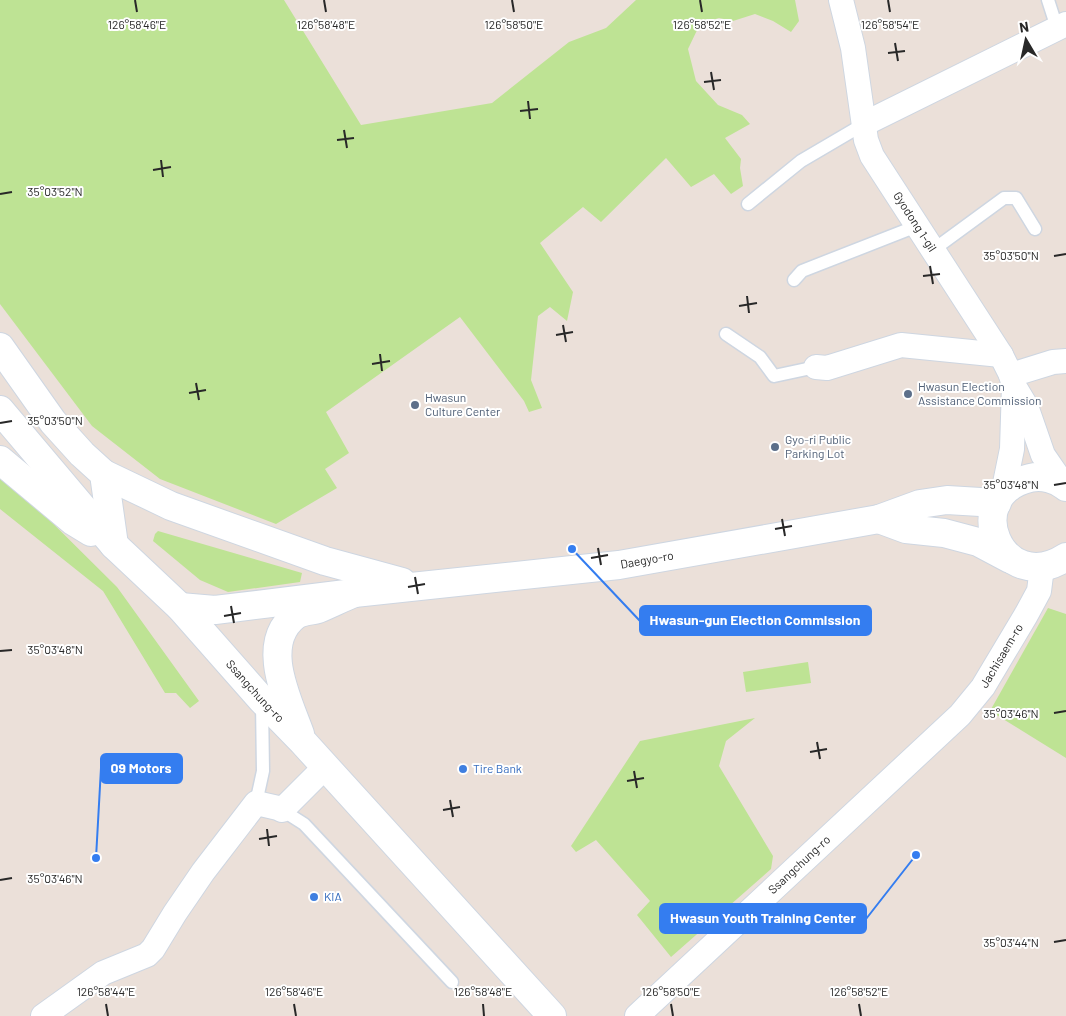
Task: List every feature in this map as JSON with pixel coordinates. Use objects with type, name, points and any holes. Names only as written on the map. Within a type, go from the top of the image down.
[{"type":"street","name":"Gyodong 1-gil","points":[[841,0],[853,48],[866,140],[872,156],[1009,372],[1026,406],[1043,455],[1064,486]]},
{"type":"street","points":[[864,124],[1062,26]]},
{"type":"street","points":[[816,367],[827,368],[901,345],[1009,372],[1066,361]]},
{"type":"street","points":[[0,347],[53,422],[82,454],[104,474],[189,513],[325,561],[418,586]]},
{"type":"street","points":[[1000,498],[1012,449],[1009,372]]},
{"type":"street","points":[[0,410],[114,545]]},
{"type":"street","points":[[0,460],[73,522],[114,545]]},
{"type":"street","points":[[104,474],[114,545]]},
{"type":"street","points":[[1015,561],[1004,553],[996,541],[992,528],[992,514],[1000,498],[1007,488],[1020,480],[1034,477],[1049,478],[1064,486]]},
{"type":"street","name":"Daegyo-ro","points":[[180,607],[215,610],[618,565],[879,519],[920,504],[947,500],[1000,498]]},
{"type":"street","points":[[879,519],[906,529],[944,533],[978,542],[1028,567],[1057,564]]},
{"type":"street","name":"Ssangchung-ro","points":[[114,545],[180,607],[262,700],[326,767],[552,1016]]},
{"type":"street","name":"Jachisaem-ro","points":[[941,732],[960,715],[983,687],[1039,591],[1057,564]]},
{"type":"street","points":[[303,742],[281,681],[277,660],[280,636],[288,622],[298,614],[318,609],[354,593]]},
{"type":"street","name":"Ssangchung-ro","points":[[636,1016],[941,732]]},
{"type":"street","points":[[43,1016],[103,972],[147,955],[153,949],[203,872],[256,803],[282,810],[326,767]]},
{"type":"lane","points":[[1048,0],[1062,26]]},
{"type":"lane","points":[[748,204],[801,161],[864,124]]},
{"type":"lane","points":[[933,250],[1004,198],[1016,198],[1035,229]]},
{"type":"lane","points":[[794,280],[802,271],[917,226]]},
{"type":"lane","points":[[726,334],[760,357],[774,376],[816,367]]},
{"type":"lane","points":[[256,803],[263,770],[262,700]]},
{"type":"lane","points":[[282,810],[304,824],[452,982]]},
{"type":"green space","points":[[0,0],[284,0],[361,125],[492,103],[569,42],[606,28],[636,0],[795,0],[799,21],[791,32],[773,21],[755,14],[733,21],[719,18],[700,24],[688,49],[696,81],[718,105],[742,115],[750,124],[725,138],[741,159],[740,168],[743,186],[731,194],[714,174],[691,187],[666,158],[601,222],[583,207],[540,243],[573,292],[567,321],[550,307],[538,316],[531,380],[542,408],[529,412],[524,401],[460,317],[326,412],[349,453],[325,469],[337,488],[276,524],[160,479],[92,426],[0,304]]},
{"type":"green space","points":[[0,471],[117,587],[199,701],[190,708],[176,693],[165,693],[103,591],[0,509]]},
{"type":"green space","points":[[158,531],[302,573],[300,582],[228,592],[200,580],[153,541]]},
{"type":"green space","points":[[1048,608],[1066,614],[1066,758],[990,711]]},
{"type":"green space","points":[[808,662],[811,683],[746,692],[743,672]]},
{"type":"green space","points":[[755,718],[726,741],[719,766],[773,856],[771,869],[671,957],[637,915],[650,901],[596,840],[576,852],[571,846],[640,741]]},
{"type":"place","name":"Hwasun Election Assistance Commission","points":[[908,394]]},
{"type":"place","name":"Hwasun Culture Center","points":[[415,405]]},
{"type":"place","name":"Gyo-ri Public Parking Lot","points":[[775,447]]},
{"type":"place","name":"Hwasun-gun Election Commission","points":[[572,549]]},
{"type":"place","name":"Tire Bank","points":[[463,769]]},
{"type":"place","name":"Hwasun Youth Training Center","points":[[916,855]]},
{"type":"place","name":"09 Motors","points":[[96,858]]},
{"type":"place","name":"KIA","points":[[314,897]]}]
